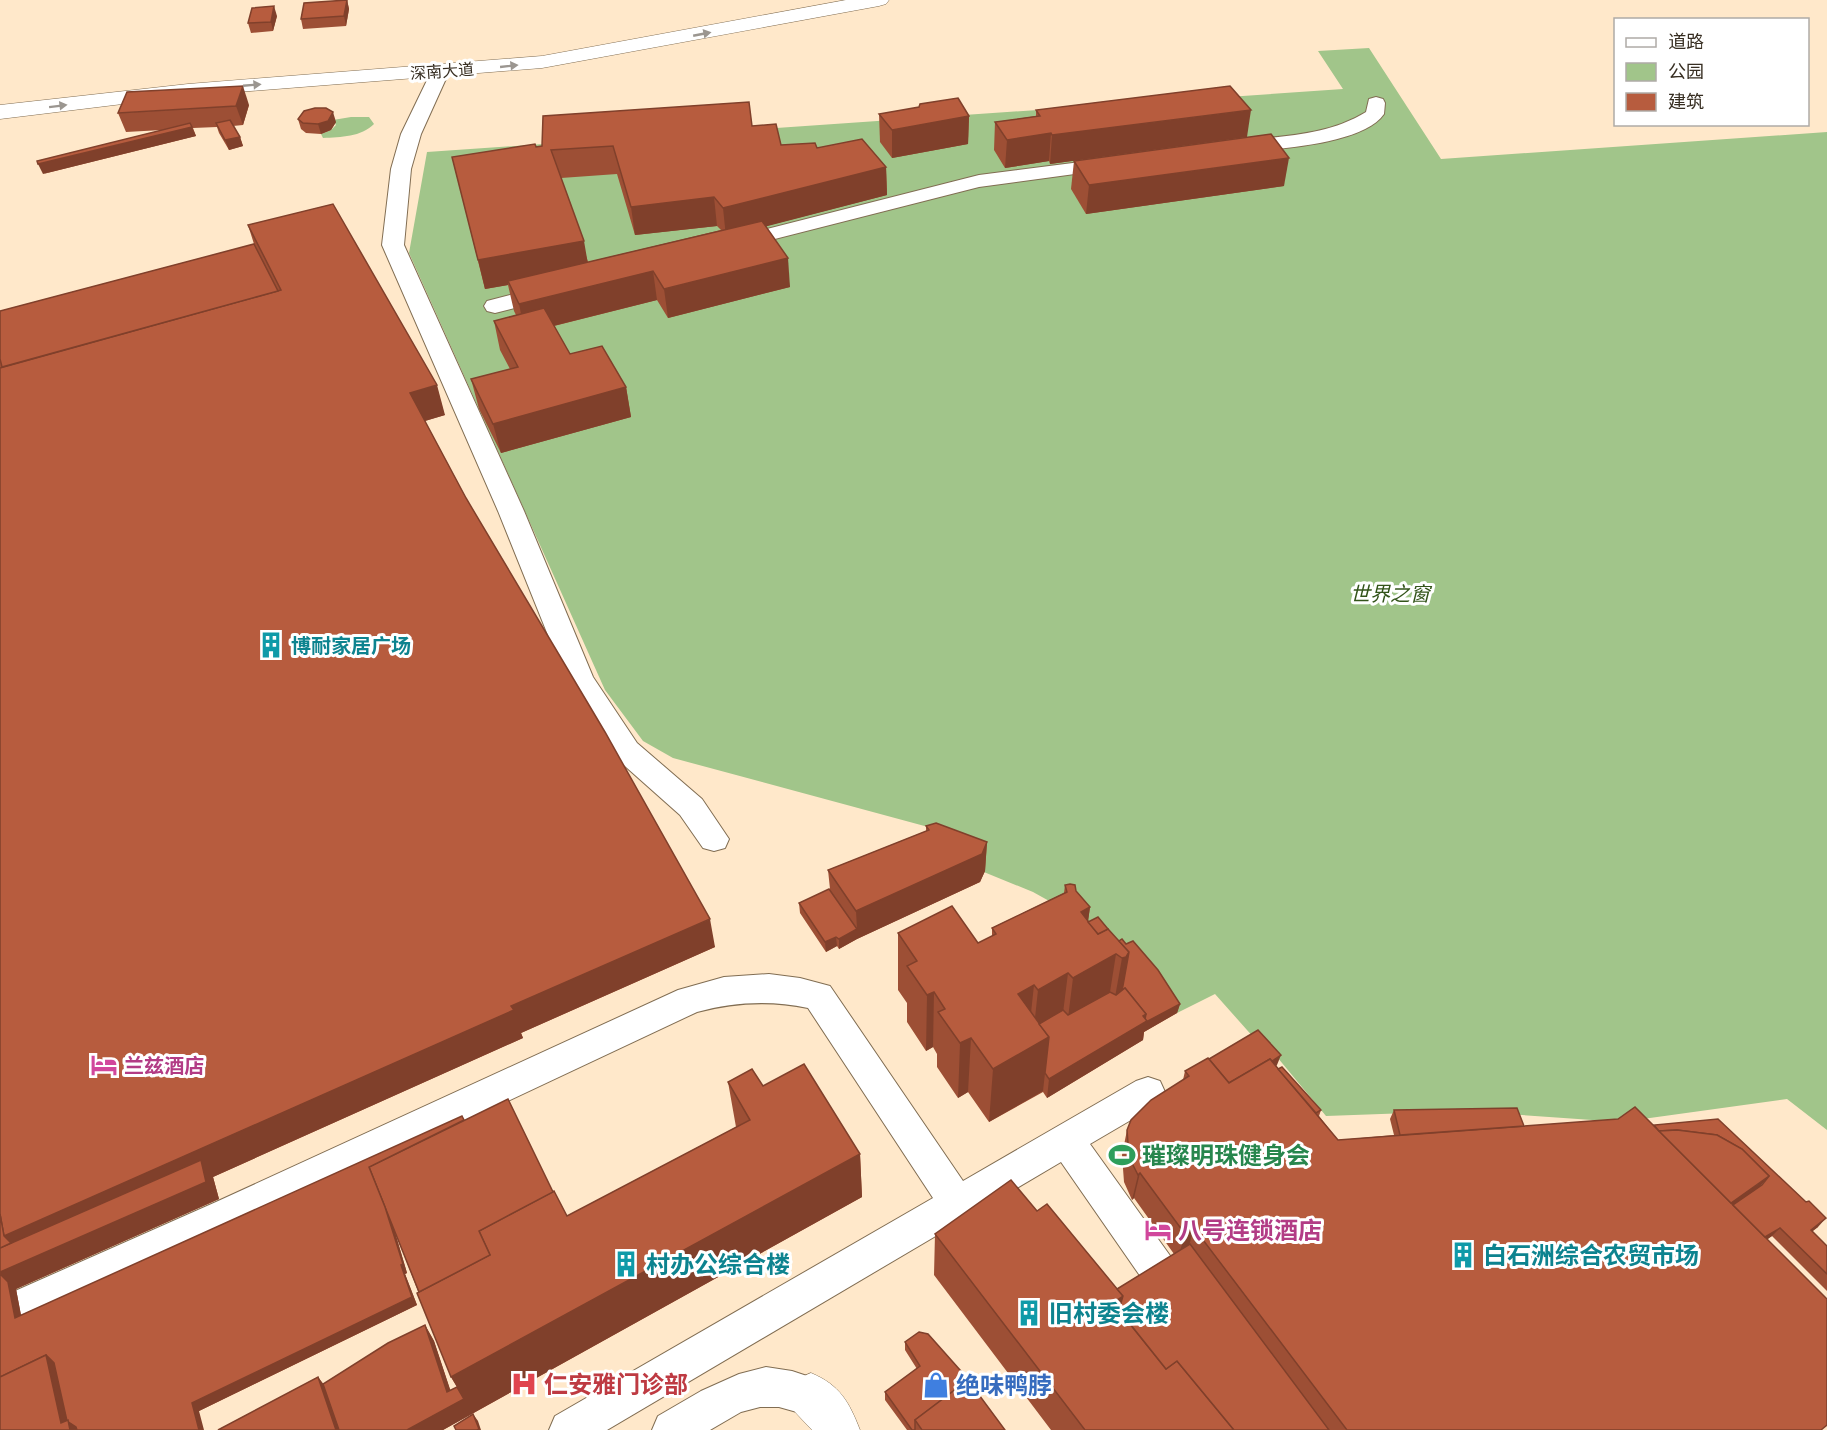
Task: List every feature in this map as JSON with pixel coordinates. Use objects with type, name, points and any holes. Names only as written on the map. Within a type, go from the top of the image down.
[{"type":"main road","name":"深南大道","points":[[0,112],[188,90],[440,72],[567,59],[879,0]]},
{"type":"lane","points":[[440,72],[411,134],[401,169],[393,245],[511,511],[580,680],[627,752],[691,807],[714,839]]},
{"type":"lane","points":[[1216,150],[1312,137],[1343,130],[1365,122],[1375,114],[1376,103]]},
{"type":"lane","points":[[716,249],[979,181],[1133,161]]},
{"type":"lane","points":[[495,306],[565,288]]},
{"type":"lane","points":[[19,1308],[229,1214],[690,1000],[721,991],[750,987],[784,989],[818,996],[957,1203]]},
{"type":"lane","points":[[569,1430],[1148,1092]]},
{"type":"lane","points":[[1066,1140],[1158,1270]]},
{"type":"lane","points":[[672,1430],[718,1403],[760,1387],[789,1389],[824,1413]]},
{"type":"green space","name":"世界之窗","points":[[1369,48],[1441,159],[1827,132],[1827,1130],[1787,1099],[1621,1122],[1464,1111],[1326,1116],[1268,1046],[1255,1039],[1215,994],[1177,1013],[1156,980],[1096,927],[1033,892],[935,852],[943,831],[673,758],[643,741],[605,690],[409,253],[427,152],[1343,89],[1318,51]]},
{"type":"green space","points":[[369,117],[374,124],[357,134],[323,138],[321,134],[336,125],[333,120]]},
{"type":"building","points":[[347,0],[344,16],[301,19],[304,3]]},
{"type":"building","points":[[274,6],[271,22],[248,23],[252,8]]},
{"type":"building","points":[[243,86],[236,106],[118,113],[127,92]]},
{"type":"building","points":[[1230,86],[1251,110],[1007,140],[995,122],[1040,116],[1036,110]]},
{"type":"building","points":[[958,98],[969,116],[892,130],[879,114],[919,107],[920,104]]},
{"type":"building","points":[[749,102],[752,126],[776,124],[781,145],[815,143],[817,148],[862,139],[886,167],[723,208],[714,197],[631,207],[613,146],[551,150],[584,241],[478,260],[452,157],[535,144],[536,147],[542,146],[543,116]]},
{"type":"building","points":[[326,108],[333,112],[328,121],[318,124],[303,123],[298,119],[304,111]]},
{"type":"building","points":[[230,120],[240,137],[225,140],[216,123]]},
{"type":"building","points":[[190,123],[192,127],[38,164],[37,161]]},
{"type":"building","points":[[1271,134],[1289,158],[1089,185],[1074,161]]},
{"type":"building","name":"博耐家居广场","points":[[333,204],[437,385],[410,393],[466,498],[605,732],[710,919],[511,1006],[514,1010],[4,1236],[0,1214],[0,368],[281,290],[248,225]]},
{"type":"building","points":[[762,221],[788,258],[664,289],[653,271],[519,304],[508,281]]},
{"type":"building","points":[[254,244],[278,291],[2,367],[0,311]]},
{"type":"building","points":[[544,308],[570,354],[602,346],[626,387],[493,424],[471,379],[518,367],[494,321]]},
{"type":"building","points":[[936,823],[987,842],[982,854],[856,911],[828,870],[929,830],[926,826]]},
{"type":"building","points":[[1065,885],[1075,885],[1076,891],[1090,907],[1081,912],[1098,934],[1108,929],[1129,952],[1126,957],[1122,958],[1116,954],[1073,978],[1068,973],[1038,990],[1034,985],[1018,994],[1049,1037],[993,1069],[971,1038],[960,1043],[938,1012],[945,1009],[934,992],[927,995],[907,966],[917,961],[898,933],[952,906],[978,943],[996,934],[992,928],[1067,892]]},
{"type":"building","points":[[829,889],[857,929],[839,939],[836,937],[825,942],[799,903]]},
{"type":"building","points":[[1098,917],[1108,929],[1098,934],[1088,922]]},
{"type":"building","points":[[1122,939],[1126,944],[1133,941],[1158,970],[1180,1004],[1146,1022],[1146,1014],[1125,988],[1122,991],[1129,952],[1119,941]]},
{"type":"building","points":[[1125,988],[1146,1014],[1143,1016],[1147,1021],[1049,1079],[1045,1073],[1049,1037],[1039,1024],[1063,1010],[1068,1015],[1110,992],[1116,995]]},
{"type":"building","points":[[1258,1030],[1281,1055],[1229,1083],[1209,1059]]},
{"type":"building","name":"白石洲综合农贸市场","points":[[1208,1058],[1229,1083],[1270,1059],[1338,1140],[1618,1119],[1635,1107],[1827,1299],[1827,1425],[1821,1430],[1347,1430],[1194,1228],[1185,1234],[1140,1173],[1138,1175],[1129,1157],[1127,1130],[1131,1120],[1151,1100],[1189,1076],[1185,1071]]},
{"type":"building","points":[[804,1064],[860,1154],[451,1377],[417,1293],[490,1255],[479,1231],[554,1191],[567,1216],[750,1120],[728,1082],[752,1069],[763,1086]]},
{"type":"building","points":[[1282,1067],[1321,1110],[1316,1113],[1278,1069]]},
{"type":"building","points":[[508,1099],[553,1192],[479,1231],[490,1255],[419,1292],[369,1167]]},
{"type":"building","points":[[1517,1108],[1524,1126],[1400,1135],[1394,1110]]},
{"type":"building","points":[[462,1116],[464,1120],[369,1167],[385,1207],[412,1297],[192,1403],[199,1430],[77,1430],[67,1421],[54,1363],[46,1355],[0,1377],[0,1274],[8,1282],[15,1318]]},
{"type":"building","points":[[1718,1119],[1826,1218],[1811,1230],[1827,1246],[1827,1274],[1780,1228],[1765,1237],[1733,1205],[1762,1185],[1769,1176],[1742,1149],[1717,1135],[1677,1130],[1659,1131],[1654,1125]]},
{"type":"building","points":[[1677,1130],[1717,1135],[1742,1149],[1769,1176],[1731,1203],[1659,1131]]},
{"type":"building","points":[[201,1160],[206,1182],[0,1272],[0,1248]]},
{"type":"building","points":[[1011,1180],[1037,1211],[1047,1204],[1123,1296],[1113,1303],[1166,1369],[1177,1361],[1234,1430],[1085,1430],[935,1234]]},
{"type":"building","points":[[0,1214],[4,1236],[11,1243],[0,1248]]},
{"type":"building","points":[[1190,1244],[1329,1430],[1234,1430],[1177,1361],[1166,1369],[1119,1310],[1123,1296],[1117,1289]]},
{"type":"building","points":[[425,1325],[447,1392],[457,1387],[464,1399],[407,1430],[339,1430],[323,1384],[388,1343]]},
{"type":"building","name":"绝味鸭脖","points":[[919,1332],[928,1334],[976,1388],[968,1380],[915,1420],[915,1430],[912,1430],[885,1392],[920,1366],[905,1342]]},
{"type":"building","points":[[46,1355],[61,1423],[68,1420],[70,1430],[0,1430],[0,1377]]},
{"type":"building","points":[[318,1377],[336,1430],[218,1430]]},
{"type":"building","points":[[968,1380],[1005,1430],[922,1430],[915,1420]]},
{"type":"building","points":[[473,1414],[479,1429],[456,1430],[454,1426]]},
{"type":"place","name":"博耐家居广场","points":[[271,645]]},
{"type":"place","name":"兰兹酒店","points":[[104,1065]]},
{"type":"place","name":"璀璨明珠健身会","points":[[1122,1155]]},
{"type":"place","name":"八号连锁酒店","points":[[1158,1230]]},
{"type":"place","name":"白石洲综合农贸市场","points":[[1463,1255]]},
{"type":"place","name":"村办公综合楼","points":[[626,1264]]},
{"type":"place","name":"旧村委会楼","points":[[1029,1313]]},
{"type":"place","name":"仁安雅门诊部","points":[[524,1384]]},
{"type":"place","name":"绝味鸭脖","points":[[936,1385]]}]
